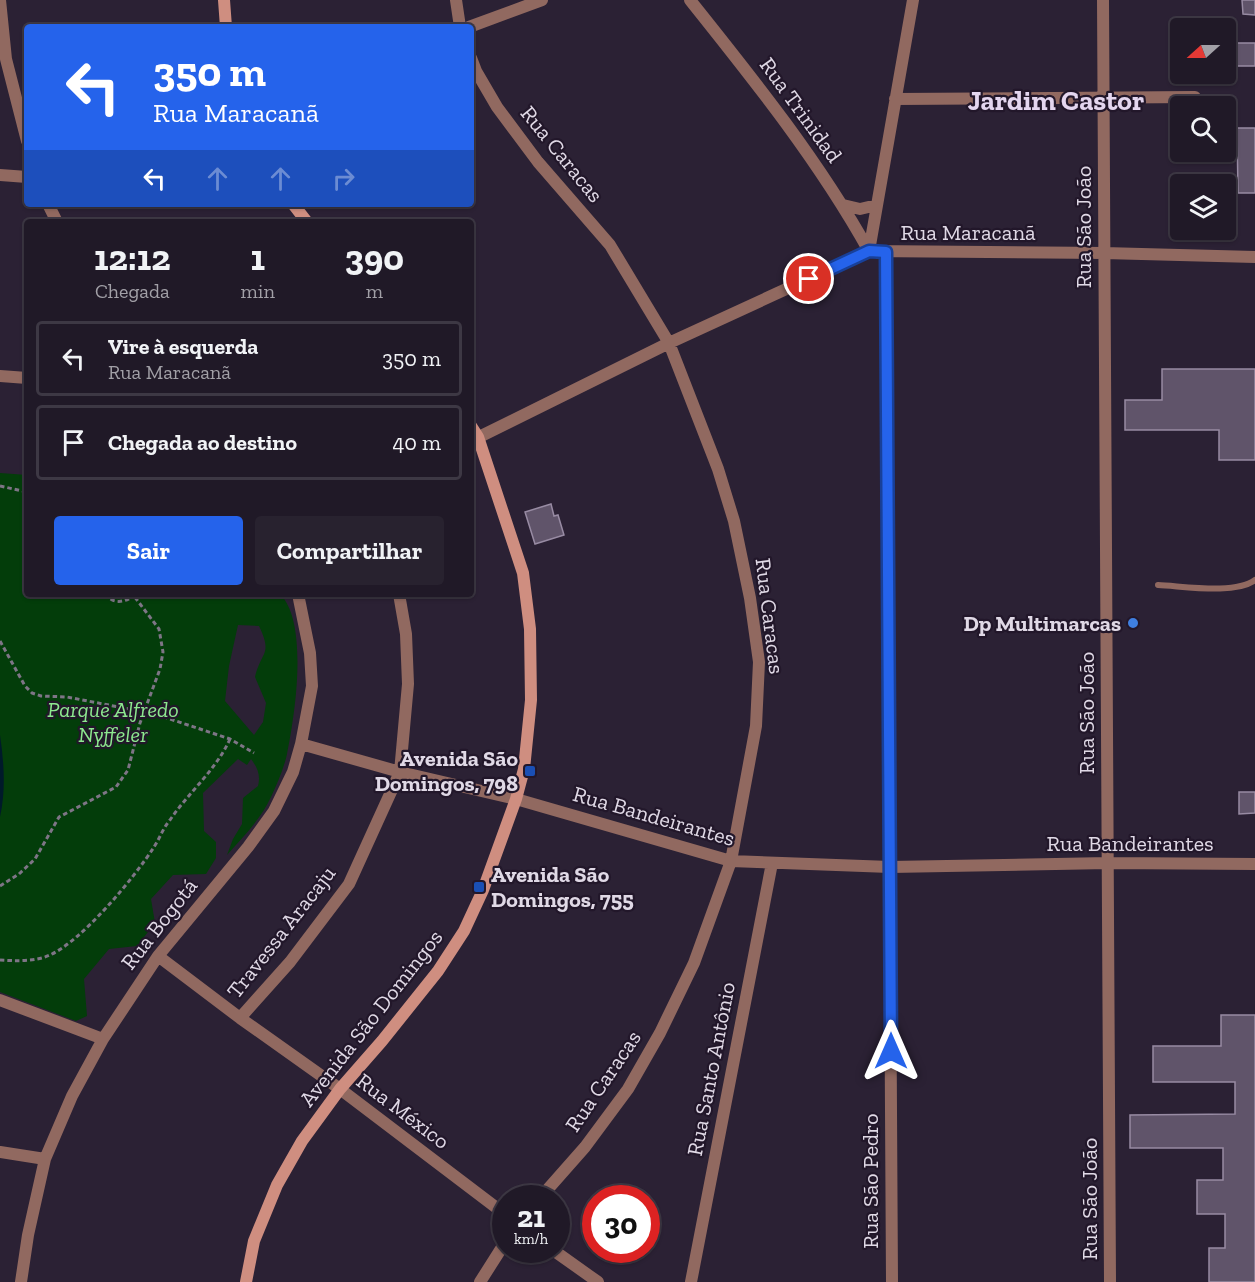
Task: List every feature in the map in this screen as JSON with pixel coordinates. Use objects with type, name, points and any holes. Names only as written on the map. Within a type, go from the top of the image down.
[{"type":"street","points":[[0,0],[6,59],[24,129]]},
{"type":"street","points":[[224,0],[226,24]]},
{"type":"street","points":[[456,0],[460,24]]},
{"type":"street","points":[[474,25],[542,0]]},
{"type":"street","name":"Rua Trinidad","points":[[690,0],[753,79],[843,205],[869,251]]},
{"type":"street","points":[[869,251],[914,0]]},
{"type":"street","name":"Rua São João","points":[[1103,0],[1110,1282]]},
{"type":"street","name":"Rua Caracas","points":[[474,66],[497,107],[538,162],[610,245],[669,343],[718,469],[734,521],[750,598],[759,662],[756,726],[731,861],[694,963],[660,1034],[628,1089],[585,1147],[551,1185]]},
{"type":"street","points":[[895,99],[1170,98]]},
{"type":"street","points":[[0,175],[24,177]]},
{"type":"street","points":[[843,205],[860,209],[877,205]]},
{"type":"street","points":[[295,207],[305,219]]},
{"type":"street","name":"Rua Maracanã","points":[[475,439],[669,343],[869,251],[1255,257]]},
{"type":"street","name":"Rua São Pedro","points":[[886,252],[892,1282]]},
{"type":"street","points":[[0,376],[24,378]]},
{"type":"street","name":"Avenida São Domingos","points":[[246,1282],[254,1241],[277,1185],[302,1141],[340,1089],[431,980],[464,931],[483,890],[516,799],[524,769],[531,700],[530,629],[523,573],[475,439]]},
{"type":"street","name":"Rua Bogotá","points":[[21,1282],[28,1235],[45,1159],[72,1096],[103,1039],[158,956],[274,811],[293,772],[312,686],[310,653],[299,597]]},
{"type":"street","name":"Travessa Aracaju","points":[[240,1018],[290,962],[349,884],[400,772],[408,684],[406,634],[400,597]]},
{"type":"street","name":"Rua Bandeirantes","points":[[301,744],[400,772],[516,799],[731,861],[890,867],[1108,863],[1255,864]]},
{"type":"street","name":"Rua Santo Antônio","points":[[691,1282],[772,863]]},
{"type":"street","name":"Rua México","points":[[158,956],[340,1089],[492,1204]]},
{"type":"street","points":[[0,1000],[103,1039]]},
{"type":"street","points":[[0,1152],[45,1159]]},
{"type":"street","points":[[570,1262],[598,1282]]},
{"type":"street","points":[[480,1282],[492,1263]]},
{"type":"lane","points":[[1158,585],[1231,588],[1249,585],[1255,580]]},
{"type":"path","points":[[0,486],[24,491]]},
{"type":"path","points":[[107,597],[117,602],[131,597]]},
{"type":"path","points":[[0,886],[19,874],[35,859],[58,817],[116,787],[128,770],[143,712],[160,669],[163,652],[159,629],[135,597]]},
{"type":"path","points":[[0,641],[25,686],[32,693],[41,696],[68,697],[143,712],[230,739],[254,753]]},
{"type":"path","points":[[0,960],[17,962],[49,956],[70,942],[104,910],[148,855],[177,809],[222,756],[230,739]]},
{"type":"green space","name":"Parque Alfredo Nyffeler","points":[[0,473],[24,475],[24,597],[282,597],[289,608],[297,647],[296,694],[287,754],[267,805],[251,828],[227,855],[242,824],[243,798],[258,786],[257,768],[251,759],[247,765],[238,759],[203,793],[204,831],[216,842],[216,858],[206,874],[173,875],[151,899],[155,923],[137,946],[109,949],[84,979],[87,1016],[76,1021],[0,992]],"holes":[[[238,625],[259,626],[265,648],[255,677],[266,703],[263,722],[254,735],[225,701],[229,666]]]},
{"type":"water","points":[[0,735],[4,776],[0,817]]},
{"type":"building","points":[[1242,0],[1255,0],[1255,15],[1243,14]]},
{"type":"building","points":[[1236,43],[1255,43],[1255,66],[1236,66]]},
{"type":"building","points":[[1237,128],[1255,128],[1255,193],[1238,193]]},
{"type":"building","points":[[1162,369],[1255,369],[1255,460],[1219,460],[1219,430],[1125,430],[1125,400],[1162,400]]},
{"type":"building","points":[[551,504],[554,516],[558,515],[564,535],[535,544],[525,512]]},
{"type":"building","points":[[1239,792],[1255,792],[1255,813],[1239,814]]},
{"type":"building","points":[[1221,1015],[1255,1015],[1255,1282],[1209,1282],[1209,1248],[1225,1248],[1225,1214],[1197,1214],[1197,1180],[1223,1180],[1223,1148],[1130,1148],[1130,1115],[1235,1114],[1235,1082],[1153,1082],[1153,1046],[1221,1046]]},
{"type":"place","name":"Dp Multimarcas","points":[[1133,623]]},
{"type":"place","name":"Avenida São Domingos, 798","points":[[530,771]]},
{"type":"place","name":"Avenida São Domingos, 755","points":[[479,887]]},
{"type":"district","name":"Jardim Castor","points":[[1056,100]]},
{"type":"route","points":[[809,279],[869,251],[886,252],[891,1051]]}]
